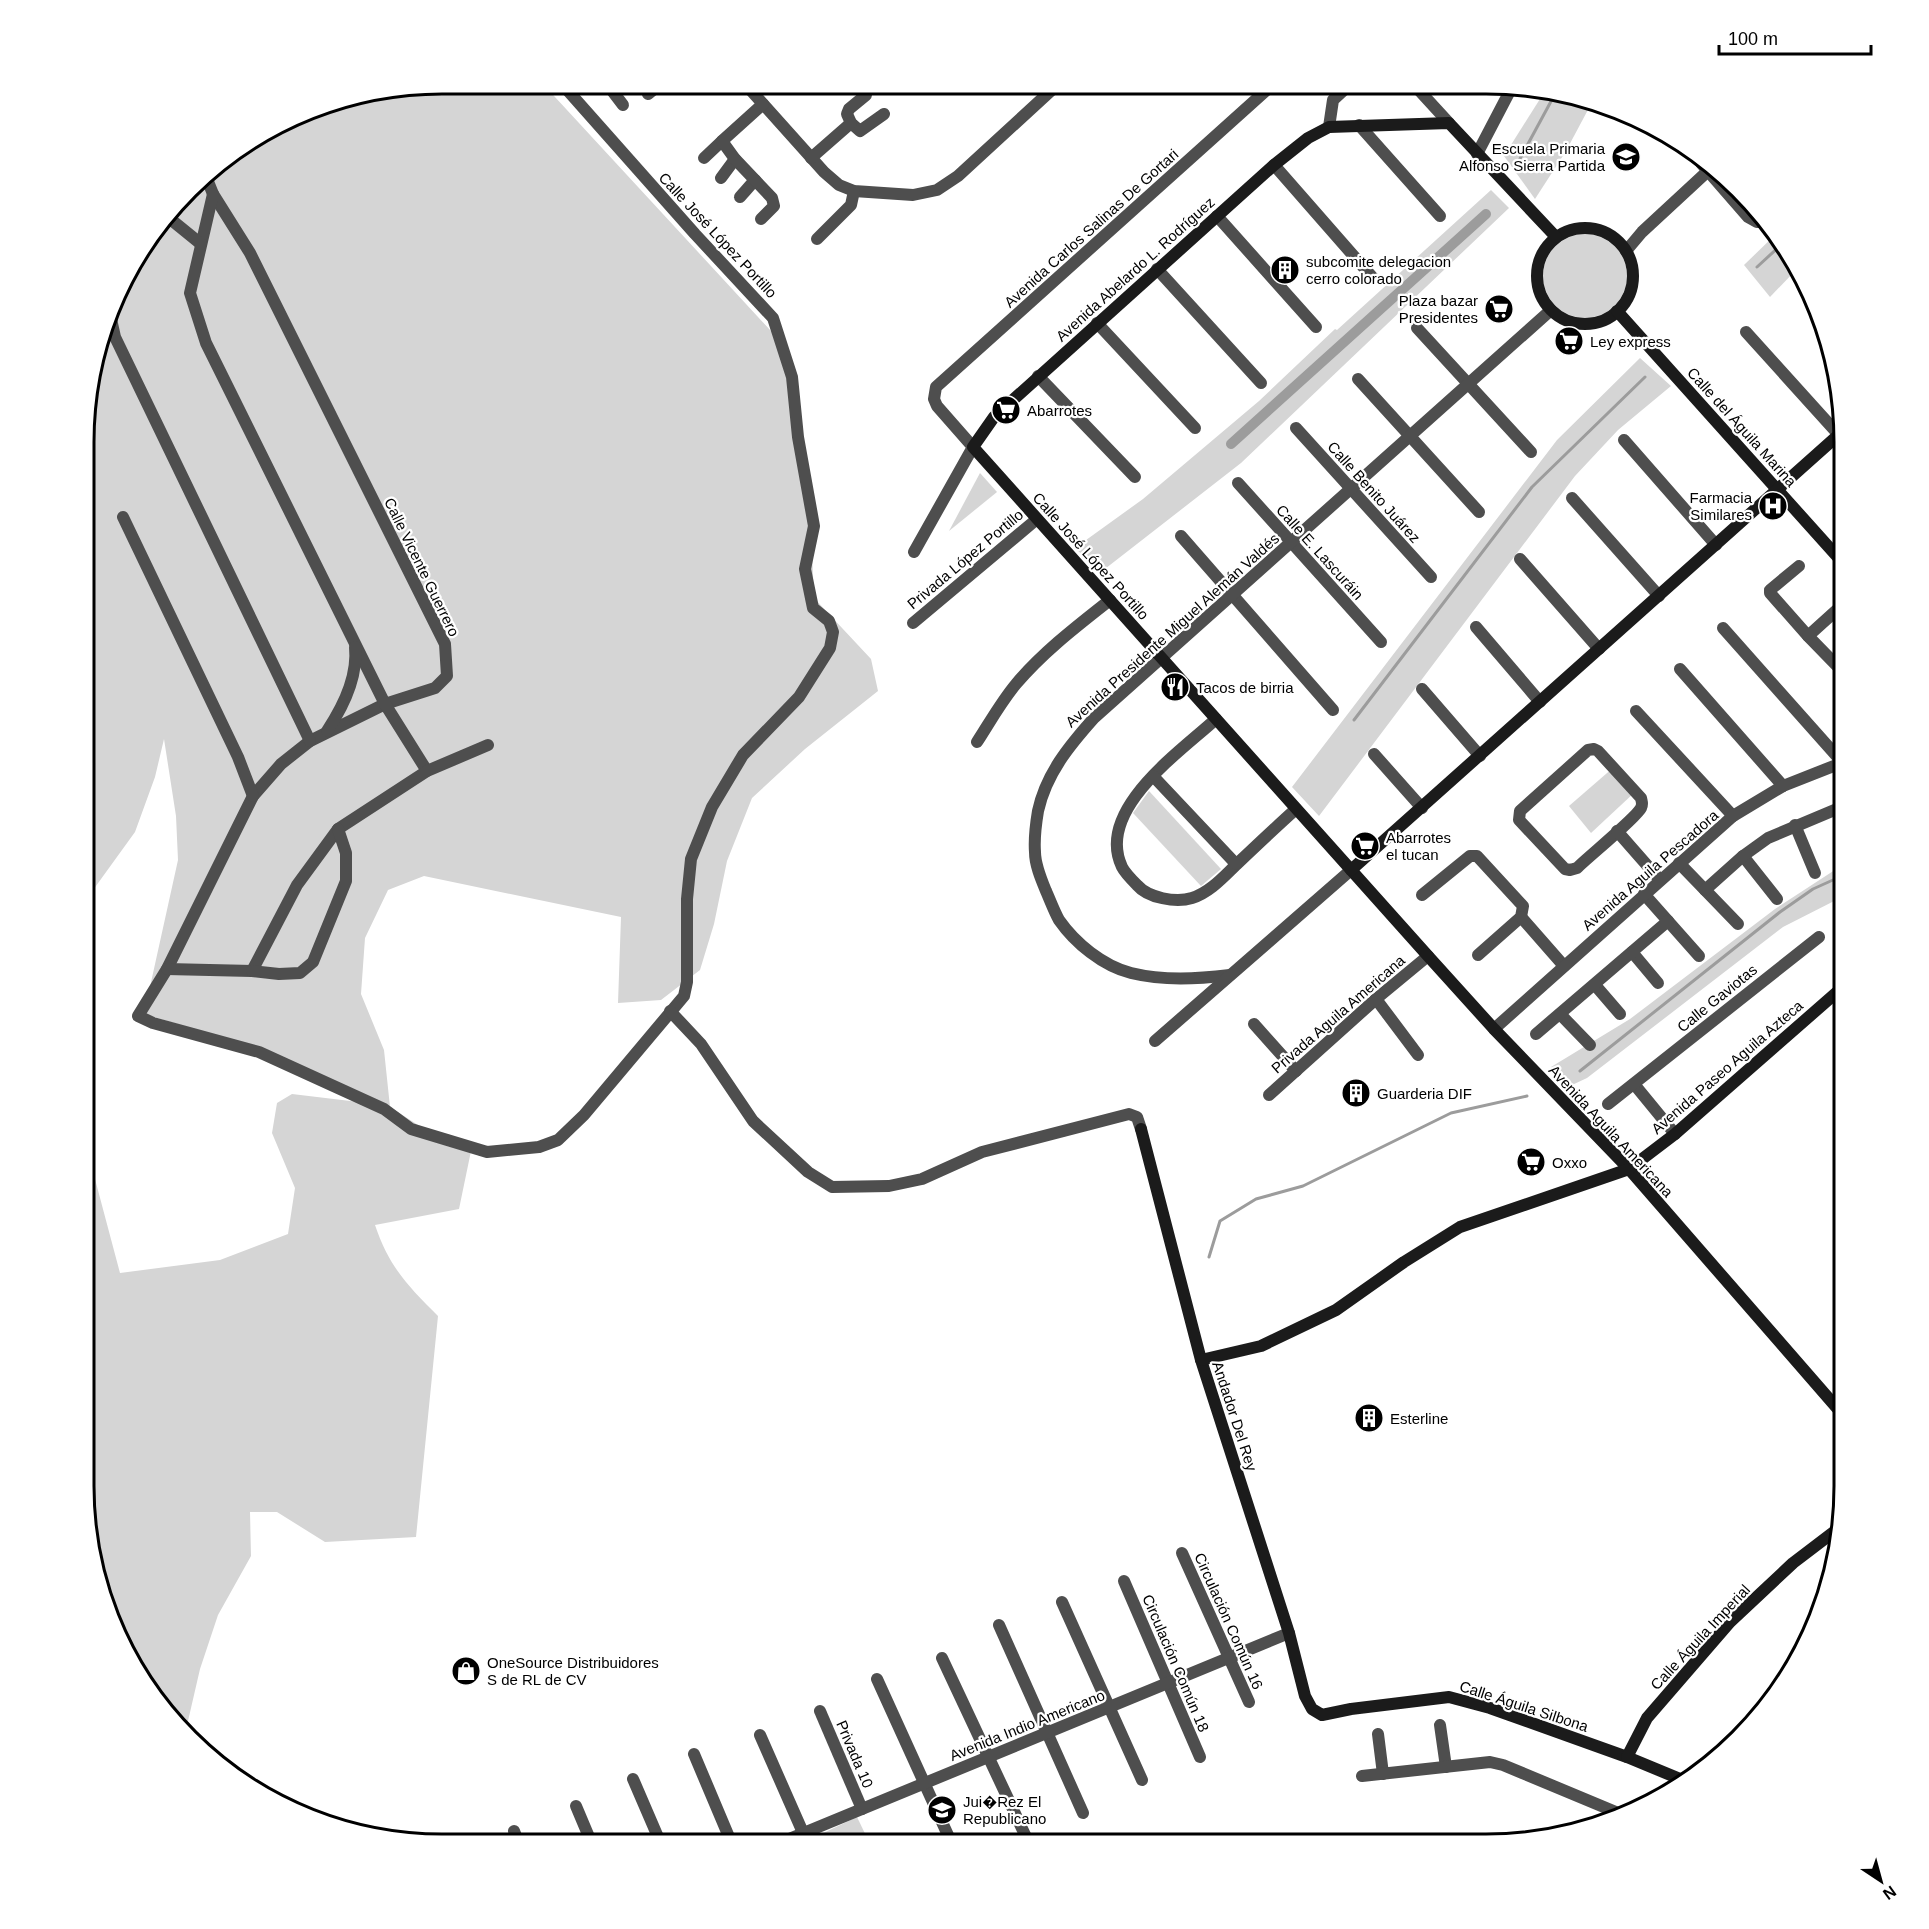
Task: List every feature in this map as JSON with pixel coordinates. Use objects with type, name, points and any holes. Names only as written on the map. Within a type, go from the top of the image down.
[{"type":"street","name":"Calle José López Portillo","points":[[138,1016],[153,1023],[259,1052],[384,1109],[411,1129],[487,1152],[539,1147],[558,1140],[584,1115],[684,996],[687,982],[687,899],[691,859],[712,807],[743,755],[799,697],[831,648],[833,632],[829,621],[813,608],[806,569],[814,526],[798,437],[792,377],[773,318],[571,94]]},
{"type":"street","points":[[616,94],[624,105]]},
{"type":"street","points":[[754,94],[811,158],[839,185],[854,191],[913,195],[937,190],[958,176],[1047,94]]},
{"type":"street","name":"Avenida Carlos Salinas De Gortari","points":[[934,393],[940,382],[1262,94]]},
{"type":"street","points":[[1329,127],[1334,100],[1340,94]]},
{"type":"street","points":[[1422,94],[1556,237]]},
{"type":"street","points":[[866,95],[849,109],[847,114],[851,123],[860,131],[884,114]]},
{"type":"street","points":[[1477,154],[1508,95]]},
{"type":"street","points":[[704,158],[763,104]]},
{"type":"street","points":[[811,158],[851,123]]},
{"type":"street","name":"Avenida Abelardo L. Rodríguez","points":[[973,447],[993,417],[1274,165],[1308,138],[1329,127],[1449,123]]},
{"type":"street","points":[[1359,125],[1440,216]]},
{"type":"street","points":[[722,141],[735,159],[772,198],[774,206],[761,219]]},
{"type":"street","points":[[721,178],[735,159]]},
{"type":"street","points":[[1274,165],[1373,278]]},
{"type":"street","points":[[1626,251],[1703,171]]},
{"type":"street","points":[[740,197],[755,180]]},
{"type":"street","name":"Calle Vicente Guerrero","points":[[138,1016],[167,969],[253,796],[281,764],[310,741],[385,704],[435,688],[447,676],[445,644],[250,253],[209,184]]},
{"type":"street","points":[[1721,185],[1748,217],[1754,220]]},
{"type":"street","points":[[817,239],[851,206],[854,191]]},
{"type":"street","points":[[213,194],[190,293],[206,343],[385,704],[427,771]]},
{"type":"street","points":[[1217,216],[1316,327]]},
{"type":"street","points":[[174,222],[201,244]]},
{"type":"street","points":[[1594,229],[1612,237],[1626,251],[1633,276],[1626,301],[1617,311],[1596,323],[1583,324],[1566,320],[1551,310],[1540,292],[1537,272],[1543,253],[1556,237],[1574,230],[1594,229]]},
{"type":"street","points":[[1157,269],[1261,383]]},
{"type":"street","name":"Avenida Presidente Miguel Alemán Valdés","points":[[1230,975],[1196,979],[1168,979],[1130,973],[1109,964],[1082,946],[1059,919],[1041,879],[1035,854],[1039,810],[1054,769],[1070,745],[1094,718],[1551,310]]},
{"type":"street","name":"Calle del Águila Marina","points":[[1617,311],[1834,553]]},
{"type":"street","points":[[1097,323],[1195,428]]},
{"type":"street","points":[[1417,328],[1531,452]]},
{"type":"street","points":[[113,330],[310,741]]},
{"type":"street","points":[[1746,332],[1834,425]]},
{"type":"street","points":[[1038,376],[1135,477]]},
{"type":"street","points":[[1358,379],[1479,512]]},
{"type":"street","name":"Calle José López Portillo","points":[[934,393],[937,406],[1351,870]]},
{"type":"street","name":"Calle Benito Juárez","points":[[1296,428],[1431,577]]},
{"type":"street","points":[[1155,1041],[1422,808],[1834,438]]},
{"type":"street","points":[[1624,440],[1716,545]]},
{"type":"street","points":[[914,552],[973,447]]},
{"type":"street","name":"Calle E. Lascuráin","points":[[1238,483],[1381,642]]},
{"type":"street","points":[[1572,498],[1659,596]]},
{"type":"street","points":[[123,517],[238,757],[253,796]]},
{"type":"street","name":"Privada López Portillo","points":[[913,623],[1037,519]]},
{"type":"street","points":[[1181,536],[1334,710]]},
{"type":"street","points":[[1520,559],[1599,649]]},
{"type":"street","points":[[1798,566],[1770,593],[1834,663]]},
{"type":"street","points":[[977,742],[1000,705],[1032,667],[1076,626],[1110,600]]},
{"type":"street","points":[[1808,636],[1834,613]]},
{"type":"street","points":[[1476,627],[1540,702]]},
{"type":"street","points":[[1724,628],[1834,752]]},
{"type":"street","points":[[326,734],[343,705],[354,666],[354,643]]},
{"type":"street","points":[[1680,669],[1784,786]]},
{"type":"street","points":[[1422,689],[1480,756]]},
{"type":"street","points":[[1636,711],[1733,816]]},
{"type":"street","points":[[1216,719],[1153,776],[1122,817],[1116,842],[1122,867],[1139,888],[1164,899],[1192,898],[1214,886],[1296,809]]},
{"type":"street","points":[[252,971],[297,885],[338,829],[427,771],[488,745]]},
{"type":"street","points":[[1594,749],[1641,798],[1641,809],[1617,831],[1577,868],[1570,870],[1565,869],[1519,820],[1518,815],[1588,750],[1594,749]]},
{"type":"street","points":[[1374,754],[1422,808]]},
{"type":"street","name":"Avenida Aguila Pescadora","points":[[1494,1029],[1733,816],[1784,786],[1834,766]]},
{"type":"street","points":[[1153,776],[1236,864]]},
{"type":"street","points":[[1706,890],[1743,856],[1768,838],[1834,810]]},
{"type":"street","points":[[1795,825],[1815,873]]},
{"type":"street","points":[[167,969],[300,973],[313,962],[346,881],[346,853],[338,829]]},
{"type":"street","points":[[1617,831],[1660,880]]},
{"type":"street","points":[[1422,895],[1474,855],[1521,903],[1523,912],[1521,917],[1478,955]]},
{"type":"street","points":[[1743,856],[1777,899]]},
{"type":"street","points":[[1679,863],[1738,924]]},
{"type":"street","name":"Avenida Aguila Americana","points":[[1351,870],[1494,1029],[1629,1169],[1834,1405]]},
{"type":"street","points":[[1644,894],[1699,956]]},
{"type":"street","points":[[1521,917],[1564,966]]},
{"type":"street","points":[[1536,1034],[1668,921]]},
{"type":"street","name":"Calle Gaviotas","points":[[1608,1104],[1819,937]]},
{"type":"street","points":[[1632,952],[1658,982]]},
{"type":"street","name":"Privada Aguila Americana","points":[[1269,1095],[1428,956]]},
{"type":"street","points":[[1595,984],[1620,1014]]},
{"type":"street","name":"Avenida Paseo Aguila Azteca","points":[[1201,1360],[1261,1346],[1336,1310],[1404,1262],[1460,1227],[1629,1169],[1675,1134],[1834,995]]},
{"type":"street","points":[[1377,999],[1418,1055]]},
{"type":"street","name":"Andador Del Rey","points":[[670,1011],[701,1044],[753,1121],[808,1172],[832,1187],[889,1186],[922,1179],[982,1152],[1129,1113],[1137,1118],[1201,1360],[1289,1633],[1305,1696],[1312,1709]]},
{"type":"street","points":[[1560,1014],[1590,1045]]},
{"type":"street","points":[[1254,1024],[1296,1071]]},
{"type":"street","points":[[1634,1084],[1675,1134]]},
{"type":"street","name":"Calle Águila Imperial","points":[[1627,1757],[1647,1718],[1731,1622],[1792,1563],[1832,1533]]},
{"type":"street","name":"Circulación Común 16","points":[[1182,1553],[1249,1702]]},
{"type":"street","name":"Circulación Común 18","points":[[1124,1581],[1200,1757]]},
{"type":"street","points":[[1062,1602],[1142,1780]]},
{"type":"street","points":[[999,1625],[1083,1813]]},
{"type":"street","name":"Avenida Indio Americano","points":[[814,1834],[862,1809],[1289,1633]]},
{"type":"street","points":[[942,1658],[1025,1834]]},
{"type":"street","points":[[877,1679],[947,1834]]},
{"type":"street","name":"Calle Águila Silbona","points":[[1312,1709],[1322,1715],[1351,1709],[1449,1697],[1490,1708],[1627,1757],[1677,1778]]},
{"type":"street","name":"Privada 10","points":[[820,1711],[862,1809]]},
{"type":"street","points":[[1440,1725],[1446,1767]]},
{"type":"street","points":[[1378,1734],[1383,1774]]},
{"type":"street","points":[[760,1735],[803,1834]]},
{"type":"street","points":[[694,1754],[728,1834]]},
{"type":"street","points":[[1362,1776],[1490,1762],[1503,1765],[1613,1811]]},
{"type":"street","points":[[633,1779],[657,1834]]},
{"type":"street","points":[[576,1806],[588,1834]]},
{"type":"shaded area","points":[[442,94],[552,94],[782,343],[811,529],[814,598],[871,659],[878,691],[805,749],[752,798],[727,861],[714,924],[700,970],[661,1000],[618,1003],[621,917],[424,876],[388,890],[365,938],[361,994],[384,1050],[390,1107],[418,1125],[471,1151],[459,1209],[375,1225],[380,1240],[400,1275],[438,1316],[416,1537],[325,1542],[277,1512],[250,1512],[251,1556],[218,1615],[200,1669],[187,1723],[153,1680],[130,1640],[106,1577],[97,1532],[94,1486],[94,1175],[120,1273],[220,1260],[288,1234],[295,1188],[272,1133],[277,1103],[292,1094],[367,1103],[261,1049],[144,1014],[178,860],[176,816],[164,739],[155,777],[135,832],[94,889],[95,420],[106,352],[121,309],[141,268],[166,231],[196,196],[213,181],[268,141],[309,121],[352,106],[397,97]]},
{"type":"shaded area","points":[[1540,99],[1588,110],[1566,151],[1535,199],[1504,156]]},
{"type":"shaded area","points":[[1491,190],[1509,208],[1241,463],[1101,572],[1075,548],[1143,499],[1259,401],[1335,329],[1337,330]]},
{"type":"shaded area","points":[[1585,234],[1601,237],[1615,246],[1624,260],[1627,276],[1624,292],[1615,306],[1601,315],[1585,318],[1569,315],[1555,306],[1546,292],[1543,276],[1546,260],[1555,246],[1569,237]]},
{"type":"shaded area","points":[[1770,240],[1791,275],[1770,297],[1744,265]]},
{"type":"shaded area","points":[[1640,358],[1671,386],[1618,430],[1575,476],[1319,816],[1292,787],[1557,440]]},
{"type":"shaded area","points":[[980,473],[997,492],[949,531]]},
{"type":"shaded area","points":[[1614,767],[1635,792],[1591,833],[1569,806]]},
{"type":"shaded area","points":[[1149,791],[1221,869],[1201,886],[1133,813]]},
{"type":"shaded area","points":[[1834,871],[1834,901],[1783,927],[1587,1078],[1572,1085],[1551,1067],[1630,1019],[1775,909]]},
{"type":"shaded area","points":[[857,1817],[865,1834],[821,1834]]},
{"type":"waterway","points":[[1516,166],[1551,101]]},
{"type":"waterway","points":[[1231,444],[1486,214]]},
{"type":"waterway","points":[[1757,267],[1776,249]]},
{"type":"waterway","points":[[1354,720],[1532,487],[1645,377]]},
{"type":"waterway","points":[[1580,1071],[1780,912],[1813,889],[1834,880]]},
{"type":"waterway","points":[[1209,1257],[1220,1221],[1256,1199],[1303,1186],[1451,1113],[1527,1096]]},
{"type":"place","name":"Escuela Primaria Alfonso Sierra Partida","points":[[1626,157]]},
{"type":"place","name":"subcomite delegacion cerro colorado","points":[[1285,270]]},
{"type":"place","name":"Plaza bazar Presidentes","points":[[1499,309]]},
{"type":"place","name":"Ley express","points":[[1569,341]]},
{"type":"place","name":"Abarrotes","points":[[1006,410]]},
{"type":"place","name":"Farmacia Similares","points":[[1773,506]]},
{"type":"place","name":"Tacos de birria","points":[[1175,687]]},
{"type":"place","name":"Abarrotes el tucan","points":[[1365,846]]},
{"type":"place","name":"Guarderia DIF","points":[[1356,1093]]},
{"type":"place","name":"Oxxo","points":[[1531,1162]]},
{"type":"place","name":"Esterline","points":[[1369,1418]]},
{"type":"place","name":"OneSource Distribuidores S de RL de CV","points":[[466,1671]]},
{"type":"place","name":"Jui�Rez El Republicano","points":[[942,1810]]}]
